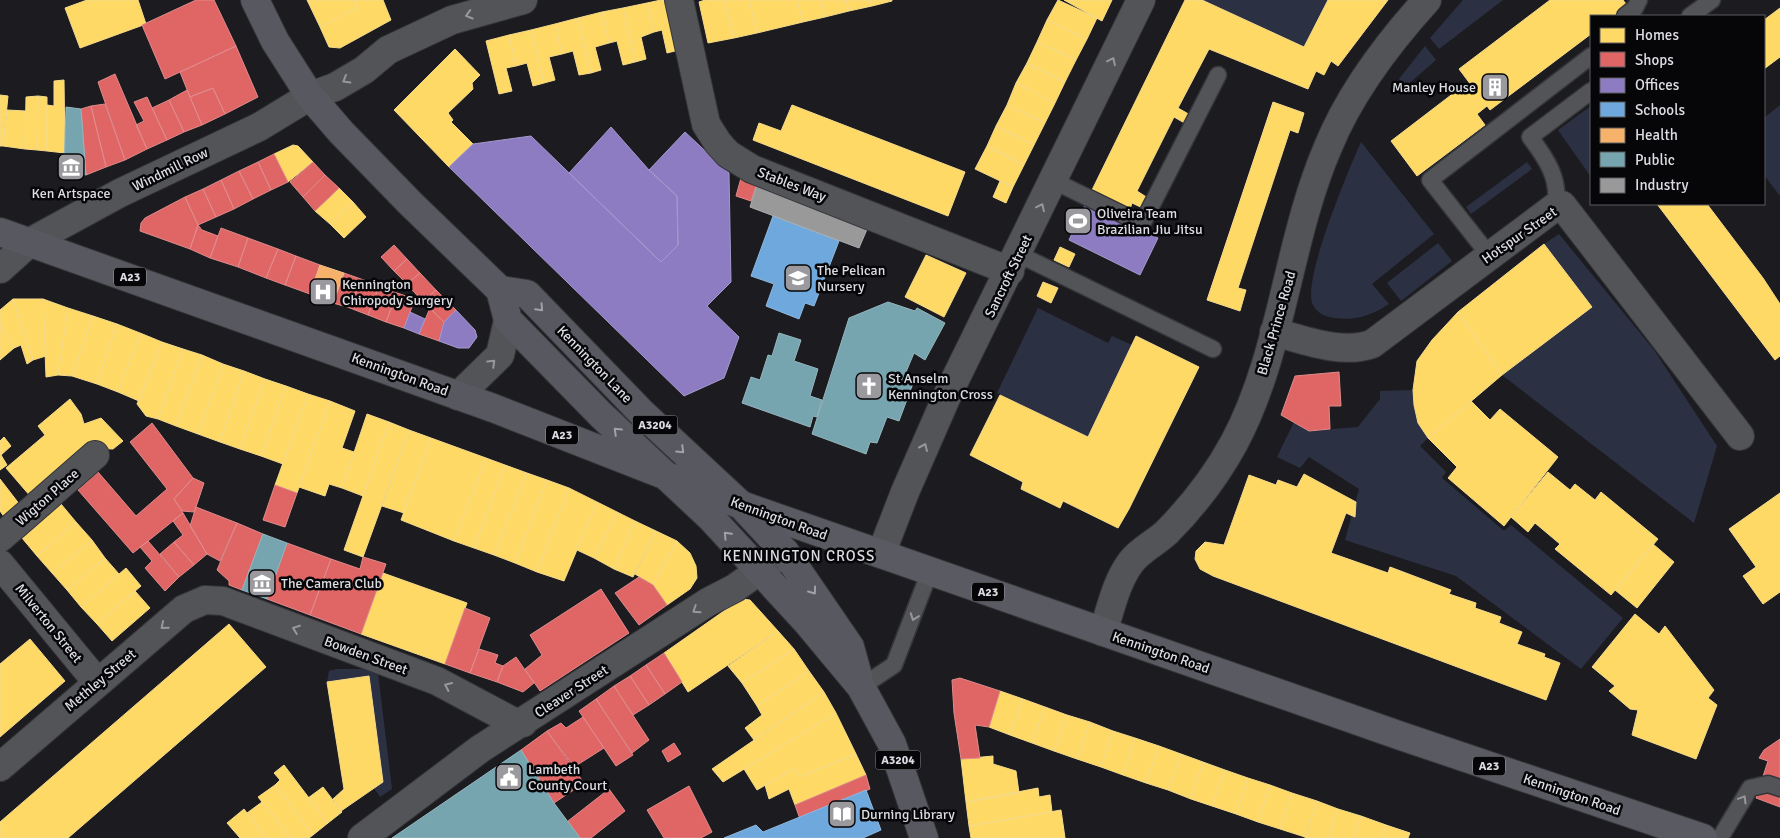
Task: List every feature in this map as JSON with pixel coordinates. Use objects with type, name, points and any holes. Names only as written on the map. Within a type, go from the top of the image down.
[{"type":"highway","points":[[255,0],[275,41],[310,96],[410,203],[500,290]]},
{"type":"highway","name":"Kennington Road","points":[[0,232],[458,396],[741,505]]},
{"type":"highway","name":"Kennington Lane","points":[[861,687],[850,646],[784,552],[741,505],[641,412],[526,294],[500,290],[508,320],[601,415],[711,518],[760,570],[861,687],[892,744],[924,838]]},
{"type":"main road","name":"Kennington Road","points":[[741,505],[1702,838]]},
{"type":"street","name":"Stables Way","points":[[679,0],[706,124],[728,154],[752,169],[1014,262]]},
{"type":"street","name":"Sancroft Street","points":[[881,554],[905,492],[947,396],[1054,181],[1141,0]]},
{"type":"street","name":"Black Prince Road","points":[[1104,632],[1123,574],[1133,560],[1189,510],[1224,460],[1250,408],[1274,332],[1309,202],[1328,147],[1348,108],[1370,72],[1406,23],[1427,0]]},
{"type":"street","name":"Windmill Row","points":[[30,242],[120,193],[258,127],[310,96],[335,87],[364,70],[388,50],[446,23],[518,1]]},
{"type":"street","name":"Hotspur Street","points":[[1274,332],[1344,348],[1361,348],[1372,344],[1555,207],[1562,206],[1740,436]]},
{"type":"street","points":[[0,269],[30,242]]},
{"type":"street","points":[[458,396],[500,355],[508,320]]},
{"type":"street","name":"Wigton Place","points":[[0,538],[95,455]]},
{"type":"street","name":"Cleaver Street","points":[[362,838],[480,749],[708,602],[723,596],[784,552]]},
{"type":"street","name":"Milverton Street","points":[[0,564],[97,682]]},
{"type":"street","name":"Methley Street","points":[[0,767],[97,682],[184,610],[205,600]]},
{"type":"street","name":"Bowden Street","points":[[205,600],[223,601],[437,682],[512,721],[523,723]]},
{"type":"street","points":[[479,704],[485,718],[480,749]]},
{"type":"lane","points":[[1626,15],[1635,8],[1639,0]]},
{"type":"lane","points":[[1691,15],[1712,0]]},
{"type":"lane","points":[[1489,255],[1430,180],[1590,57]]},
{"type":"lane","points":[[1054,181],[1142,224],[1218,75]]},
{"type":"lane","points":[[1555,207],[1557,194],[1548,161],[1530,137],[1590,92]]},
{"type":"lane","points":[[1014,262],[1213,349]]},
{"type":"lane","points":[[861,687],[894,664],[930,571]]},
{"type":"lane","points":[[1720,838],[1750,788],[1768,784],[1780,788]]},
{"type":"shaded area","points":[[1202,0],[1328,0],[1304,47]]},
{"type":"shaded area","points":[[1463,0],[1503,0],[1439,49],[1430,38]]},
{"type":"shaded area","points":[[1425,46],[1436,60],[1405,87],[1399,79]]},
{"type":"shaded area","points":[[1780,105],[1780,196],[1765,176],[1765,117]]},
{"type":"shaded area","points":[[1590,107],[1590,176],[1558,130]]},
{"type":"shaded area","points":[[1361,142],[1434,234],[1372,284],[1389,304],[1364,316],[1350,319],[1332,318],[1325,316],[1315,308],[1311,292],[1320,250],[1328,225]]},
{"type":"shaded area","points":[[1527,162],[1532,169],[1471,214],[1466,207]]},
{"type":"shaded area","points":[[1559,234],[1654,350],[1717,446],[1694,523],[1502,375],[1592,307],[1544,244]]},
{"type":"shaded area","points":[[1438,243],[1452,261],[1401,301],[1387,283]]},
{"type":"shaded area","points":[[1038,308],[1108,343],[1112,336],[1132,345],[1088,437],[997,393]]},
{"type":"shaded area","points":[[1413,390],[1416,415],[1428,438],[1420,446],[1446,472],[1442,478],[1504,531],[1511,525],[1623,618],[1581,669],[1456,576],[1345,540],[1359,489],[1309,457],[1300,468],[1277,457],[1294,422],[1309,431],[1358,427],[1380,399],[1380,391]]},
{"type":"shaded area","points":[[337,669],[362,669],[378,673],[392,789],[380,797],[374,788],[383,782],[369,676],[327,682],[329,671]]},
{"type":"building: Homes","points":[[87,0],[138,0],[146,24],[80,48],[65,8]]},
{"type":"building: Homes","points":[[307,0],[354,0],[357,8],[320,27]]},
{"type":"building: Homes","points":[[354,0],[383,0],[391,20],[340,48],[329,47],[320,27],[357,8]]},
{"type":"building: Homes","points":[[667,0],[679,50],[667,53],[662,30],[654,32],[647,3]]},
{"type":"building: Homes","points":[[705,0],[724,0],[734,38],[708,43],[699,2]]},
{"type":"building: Homes","points":[[724,0],[749,0],[757,33],[734,38]]},
{"type":"building: Homes","points":[[749,0],[797,0],[803,22],[757,33]]},
{"type":"building: Homes","points":[[797,0],[821,0],[825,17],[803,22]]},
{"type":"building: Homes","points":[[821,0],[846,0],[849,11],[825,17]]},
{"type":"building: Homes","points":[[846,0],[870,0],[872,6],[849,11]]},
{"type":"building: Homes","points":[[870,0],[892,0],[892,1],[872,6]]},
{"type":"building: Homes","points":[[1058,0],[1097,18],[1087,39],[1047,20]]},
{"type":"building: Homes","points":[[1064,0],[1112,0],[1102,21]]},
{"type":"building: Homes","points":[[1185,0],[1202,0],[1304,47],[1328,0],[1388,0],[1338,66],[1331,61],[1324,75],[1316,71],[1308,89],[1209,49],[1178,108],[1192,116],[1188,125],[1174,117],[1137,191],[1151,200],[1147,210],[1132,203],[1130,209],[1092,190]]},
{"type":"building: Homes","name":"Manley House","points":[[1550,0],[1623,0],[1629,8],[1619,15],[1590,15],[1590,35],[1490,110],[1487,106],[1477,114],[1485,125],[1417,176],[1391,141],[1459,89],[1461,93],[1471,85],[1459,69]]},
{"type":"building: Homes","points":[[647,3],[654,32],[641,37],[646,59],[635,62],[623,8]]},
{"type":"building: Homes","points":[[623,8],[635,62],[623,65],[617,41],[609,43],[602,12]]},
{"type":"building: Homes","points":[[1780,8],[1780,57],[1765,68],[1765,19]]},
{"type":"building: Homes","points":[[602,12],[609,43],[595,47],[601,70],[591,73],[578,18]]},
{"type":"building: Homes","points":[[578,18],[591,73],[579,75],[573,51],[562,54],[555,24]]},
{"type":"building: Homes","points":[[1047,20],[1087,39],[1076,60],[1037,42]]},
{"type":"building: Homes","points":[[555,24],[562,54],[549,57],[555,80],[544,83],[531,30]]},
{"type":"building: Homes","points":[[531,30],[544,83],[533,86],[527,63],[516,66],[509,35]]},
{"type":"building: Homes","points":[[509,35],[516,66],[506,68],[512,91],[499,94],[486,41]]},
{"type":"building: Homes","points":[[1037,42],[1076,60],[1065,82],[1027,63]]},
{"type":"building: Homes","points":[[455,49],[480,75],[472,83],[473,89],[448,113],[453,120],[451,122],[473,144],[449,167],[394,110]]},
{"type":"building: Homes","points":[[1027,63],[1065,82],[1055,103],[1016,83]]},
{"type":"building: Homes","points":[[64,80],[65,153],[47,151],[47,105],[54,106],[54,81]]},
{"type":"building: Homes","points":[[1016,83],[1055,103],[1045,123],[1007,105]]},
{"type":"building: Homes","points":[[0,95],[8,96],[3,146],[0,146]]},
{"type":"building: Homes","points":[[38,96],[37,150],[25,149],[26,97]]},
{"type":"building: Homes","points":[[38,96],[47,97],[47,151],[37,150]]},
{"type":"building: Homes","points":[[1273,102],[1304,113],[1298,133],[1290,130],[1238,288],[1246,290],[1240,311],[1207,300]]},
{"type":"building: Homes","points":[[792,105],[965,172],[948,216],[753,140],[759,123],[781,131]]},
{"type":"building: Homes","points":[[1007,105],[1045,123],[1034,145],[996,126]]},
{"type":"building: Homes","points":[[7,110],[26,111],[25,149],[3,146]]},
{"type":"building: Homes","points":[[996,126],[1034,145],[1024,165],[987,146]]},
{"type":"building: Homes","points":[[293,145],[298,146],[313,162],[288,182],[274,154]]},
{"type":"building: Homes","points":[[987,146],[1024,165],[1013,187],[975,169]]},
{"type":"building: Homes","points":[[1000,181],[1013,187],[1006,203],[993,197]]},
{"type":"building: Homes","points":[[339,188],[353,202],[330,224],[315,211]]},
{"type":"building: Homes","points":[[353,202],[366,217],[344,238],[330,224]]},
{"type":"building: Homes","points":[[1658,205],[1708,205],[1763,278],[1780,304],[1780,356],[1775,360]]},
{"type":"building: Homes","points":[[1544,244],[1592,307],[1502,375],[1458,312]]},
{"type":"building: Homes","points":[[1060,247],[1075,254],[1069,267],[1054,260]]},
{"type":"building: Homes","points":[[926,255],[966,273],[944,317],[905,297]]},
{"type":"building: Homes","points":[[1043,282],[1058,288],[1051,303],[1037,296]]},
{"type":"building: Homes","points":[[13,299],[33,360],[27,364],[21,345],[14,348],[0,324],[0,310]]},
{"type":"building: Homes","points":[[13,299],[43,299],[46,356],[33,360]]},
{"type":"building: Homes","points":[[43,299],[68,308],[58,375],[46,377]]},
{"type":"building: Homes","points":[[68,308],[93,316],[72,376],[58,375]]},
{"type":"building: Homes","points":[[1458,312],[1502,375],[1428,438],[1418,423],[1414,405],[1413,390],[1417,361],[1432,340]]},
{"type":"building: Homes","points":[[93,316],[117,324],[97,384],[72,376]]},
{"type":"building: Homes","points":[[0,324],[14,348],[0,360]]},
{"type":"building: Homes","points":[[117,324],[140,333],[118,392],[97,384]]},
{"type":"building: Homes","points":[[140,333],[162,342],[139,401],[118,392]]},
{"type":"building: Homes","points":[[1136,336],[1199,367],[1118,528],[1063,501],[1060,508],[1021,489],[1023,482],[970,455],[1000,395],[1088,437]]},
{"type":"building: Homes","points":[[162,342],[183,349],[158,419],[146,416],[137,404]]},
{"type":"building: Homes","points":[[183,349],[202,355],[176,426],[158,419]]},
{"type":"building: Homes","points":[[202,355],[223,364],[198,434],[176,426]]},
{"type":"building: Homes","points":[[223,364],[244,371],[220,442],[198,434]]},
{"type":"building: Homes","points":[[244,371],[265,379],[240,449],[220,442]]},
{"type":"building: Homes","points":[[265,379],[286,386],[261,456],[240,449]]},
{"type":"building: Homes","points":[[286,386],[308,394],[283,464],[261,456]]},
{"type":"building: Homes","points":[[308,394],[330,401],[297,493],[275,485]]},
{"type":"building: Homes","points":[[70,399],[81,414],[84,424],[101,418],[123,441],[113,449],[86,448],[31,497],[6,468],[45,435],[38,426]]},
{"type":"building: Homes","points":[[330,401],[355,411],[342,448],[354,452],[342,488],[329,484],[325,496],[299,487]]},
{"type":"building: Homes","points":[[1471,401],[1490,420],[1500,409],[1558,457],[1504,526],[1448,478],[1457,467],[1428,438]]},
{"type":"building: Homes","points":[[367,414],[389,422],[363,496],[342,488]]},
{"type":"building: Homes","points":[[389,422],[409,430],[363,557],[344,550]]},
{"type":"building: Homes","points":[[409,430],[431,438],[404,513],[382,506]]},
{"type":"building: Homes","points":[[4,437],[11,446],[1,455],[7,465],[0,470],[0,441]]},
{"type":"building: Homes","points":[[431,438],[486,458],[454,541],[401,520]]},
{"type":"building: Homes","points":[[486,458],[505,465],[474,548],[454,541]]},
{"type":"building: Homes","points":[[505,465],[527,473],[494,555],[474,548]]},
{"type":"building: Homes","points":[[1548,472],[1570,490],[1575,484],[1595,500],[1601,492],[1658,539],[1611,595],[1555,549],[1560,544],[1535,523],[1528,532],[1511,517]]},
{"type":"building: Homes","points":[[527,473],[547,480],[515,563],[494,555]]},
{"type":"building: Homes","points":[[1304,474],[1356,502],[1355,517],[1346,513],[1331,553],[1388,573],[1390,567],[1451,590],[1449,594],[1476,603],[1475,608],[1501,617],[1499,623],[1522,632],[1517,644],[1545,654],[1544,657],[1560,663],[1546,700],[1213,576],[1200,569],[1195,559],[1196,551],[1205,542],[1224,545],[1249,475],[1276,485],[1278,480],[1297,487]]},
{"type":"building: Homes","points":[[0,479],[20,505],[5,518],[0,511]]},
{"type":"building: Homes","points":[[547,480],[569,488],[537,572],[515,563]]},
{"type":"building: Homes","points":[[569,488],[597,502],[564,581],[537,572]]},
{"type":"building: Homes","points":[[1780,493],[1780,592],[1763,604],[1743,576],[1756,567],[1729,529]]},
{"type":"building: Homes","points":[[597,502],[617,512],[594,558],[577,550]]},
{"type":"building: Homes","points":[[61,504],[76,522],[37,556],[22,538]]},
{"type":"building: Homes","points":[[617,512],[635,521],[614,569],[594,558]]},
{"type":"building: Homes","points":[[635,521],[656,531],[633,577],[614,569]]},
{"type":"building: Homes","points":[[76,522],[92,540],[52,573],[37,556]]},
{"type":"building: Homes","points":[[656,531],[677,541],[653,585],[635,574]]},
{"type":"building: Homes","points":[[92,540],[105,558],[67,590],[52,573]]},
{"type":"building: Homes","points":[[677,541],[690,553],[696,566],[697,578],[690,589],[667,605],[653,585]]},
{"type":"building: Homes","points":[[1653,544],[1674,562],[1637,608],[1615,590]]},
{"type":"building: Homes","points":[[105,558],[119,574],[81,607],[67,590]]},
{"type":"building: Homes","points":[[126,568],[141,586],[97,624],[81,607]]},
{"type":"building: Homes","points":[[383,573],[467,603],[445,664],[361,634]]},
{"type":"building: Homes","points":[[135,591],[150,608],[112,641],[97,624]]},
{"type":"building: Homes","points":[[741,599],[750,600],[778,631],[688,692],[664,653]]},
{"type":"building: Homes","points":[[1635,614],[1659,634],[1665,626],[1714,690],[1708,698],[1717,705],[1696,759],[1632,735],[1638,710],[1630,709],[1609,691],[1615,686],[1592,667]]},
{"type":"building: Homes","points":[[229,624],[266,667],[68,838],[0,838],[0,822]]},
{"type":"building: Homes","points":[[778,631],[794,649],[742,683],[728,666]]},
{"type":"building: Homes","points":[[30,639],[65,681],[0,737],[0,664]]},
{"type":"building: Homes","points":[[794,649],[809,671],[757,706],[742,683]]},
{"type":"building: Homes","points":[[809,671],[824,692],[754,740],[745,728],[762,715],[757,706]]},
{"type":"building: Homes","points":[[369,676],[383,782],[341,811],[333,799],[344,789],[327,682]]},
{"type":"building: Homes","points":[[1000,691],[1023,699],[1010,735],[989,727]]},
{"type":"building: Homes","points":[[824,692],[836,713],[723,782],[712,769]]},
{"type":"building: Homes","points":[[1023,699],[1045,707],[1032,743],[1010,735]]},
{"type":"building: Homes","points":[[1045,707],[1067,715],[1054,751],[1032,743]]},
{"type":"building: Homes","points":[[836,713],[856,754],[799,777],[795,768],[757,790],[744,769]]},
{"type":"building: Homes","points":[[1067,715],[1090,722],[1077,759],[1054,751]]},
{"type":"building: Homes","points":[[1090,722],[1113,731],[1101,767],[1077,759]]},
{"type":"building: Homes","points":[[1113,731],[1135,738],[1123,775],[1101,767]]},
{"type":"building: Homes","points":[[1135,738],[1159,746],[1146,783],[1123,775]]},
{"type":"building: Homes","points":[[1159,746],[1181,754],[1168,790],[1146,783]]},
{"type":"building: Homes","points":[[856,754],[866,775],[795,805],[789,789],[769,799],[765,785],[795,768],[799,777]]},
{"type":"building: Homes","points":[[1181,754],[1203,762],[1191,799],[1168,790]]},
{"type":"building: Homes","points":[[993,756],[993,764],[1016,771],[1019,793],[966,802],[961,759]]},
{"type":"building: Homes","points":[[1203,762],[1225,770],[1212,806],[1191,799]]},
{"type":"building: Homes","points":[[284,765],[328,823],[313,835],[275,785],[280,780],[274,773]]},
{"type":"building: Homes","points":[[1225,770],[1248,778],[1236,814],[1212,806]]},
{"type":"building: Homes","points":[[1248,778],[1270,785],[1258,822],[1236,814]]},
{"type":"building: Homes","points":[[275,785],[313,835],[309,838],[291,838],[258,797]]},
{"type":"building: Homes","points":[[1270,785],[1292,793],[1280,829],[1258,822]]},
{"type":"building: Homes","points":[[323,787],[342,812],[328,823],[308,798]]},
{"type":"building: Homes","points":[[1038,788],[1039,797],[1050,795],[1052,812],[969,826],[966,802]]},
{"type":"building: Homes","points":[[1292,793],[1317,801],[1305,837],[1280,829]]},
{"type":"building: Homes","points":[[1317,801],[1338,809],[1328,838],[1305,838]]},
{"type":"building: Homes","points":[[262,802],[291,838],[266,838],[247,813]]},
{"type":"building: Homes","points":[[244,809],[266,838],[240,838],[227,823]]},
{"type":"building: Homes","points":[[1338,809],[1361,816],[1354,838],[1328,838]]},
{"type":"building: Homes","points":[[1061,810],[1065,838],[971,838],[969,826]]},
{"type":"building: Homes","points":[[1361,816],[1386,825],[1382,838],[1354,838]]},
{"type":"building: Homes","points":[[1386,825],[1410,833],[1408,838],[1382,838]]},
{"type":"building: Shops","points":[[196,0],[214,0],[236,46],[165,79],[142,25]]},
{"type":"building: Shops","points":[[236,46],[258,97],[225,114],[213,88],[190,97],[180,72]]},
{"type":"building: Shops","points":[[115,74],[147,149],[125,160],[98,82]]},
{"type":"building: Shops","points":[[213,88],[225,114],[202,125],[190,97]]},
{"type":"building: Shops","points":[[187,90],[202,125],[184,132],[169,100]]},
{"type":"building: Shops","points":[[147,97],[167,140],[147,149],[136,125],[144,121],[134,102]]},
{"type":"building: Shops","points":[[169,100],[184,132],[167,140],[152,108]]},
{"type":"building: Shops","points":[[105,104],[125,160],[106,167],[91,106]]},
{"type":"building: Shops","points":[[91,106],[106,167],[86,175],[81,109]]},
{"type":"building: Shops","points":[[274,154],[288,182],[271,190],[258,162]]},
{"type":"building: Shops","points":[[258,162],[271,190],[253,199],[239,171]]},
{"type":"building: Shops","points":[[313,162],[325,175],[303,197],[290,182]]},
{"type":"building: Shops","points":[[239,171],[253,199],[234,209],[221,180]]},
{"type":"building: Shops","points":[[325,175],[339,188],[315,211],[303,197]]},
{"type":"building: Shops","points":[[741,178],[757,184],[751,201],[736,196]]},
{"type":"building: Shops","points":[[221,180],[234,209],[216,217],[203,189]]},
{"type":"building: Shops","points":[[203,189],[216,217],[198,225],[185,197]]},
{"type":"building: Shops","points":[[185,197],[198,225],[190,249],[140,231],[141,223],[145,218]]},
{"type":"building: Shops","points":[[198,225],[202,230],[218,236],[210,258],[190,249]]},
{"type":"building: Shops","points":[[221,228],[248,238],[238,267],[210,258]]},
{"type":"building: Shops","points":[[248,238],[278,249],[266,278],[238,267]]},
{"type":"building: Shops","points":[[394,245],[407,259],[394,271],[381,257]]},
{"type":"building: Shops","points":[[278,249],[296,256],[285,285],[266,278]]},
{"type":"building: Shops","points":[[296,256],[320,265],[310,294],[285,285]]},
{"type":"building: Shops","points":[[407,259],[420,273],[407,284],[394,271]]},
{"type":"building: Shops","points":[[344,273],[361,279],[350,308],[333,303]]},
{"type":"building: Shops","points":[[420,273],[436,290],[423,302],[407,284]]},
{"type":"building: Shops","points":[[361,279],[379,286],[368,315],[350,308]]},
{"type":"building: Shops","points":[[379,286],[397,293],[386,322],[368,315]]},
{"type":"building: Shops","points":[[436,290],[456,310],[444,322],[423,302]]},
{"type":"building: Shops","points":[[397,293],[415,299],[404,328],[386,322]]},
{"type":"building: Shops","points":[[430,308],[445,323],[439,341],[419,334]]},
{"type":"building: Shops","points":[[1339,372],[1341,406],[1329,406],[1330,429],[1309,431],[1281,415],[1295,376]]},
{"type":"building: Shops","points":[[152,423],[193,478],[174,499],[183,513],[133,553],[78,490],[98,472],[136,516],[167,489],[130,442]]},
{"type":"building: Shops","points":[[193,478],[204,483],[196,507],[194,512],[182,511],[174,499]]},
{"type":"building: Shops","points":[[275,485],[297,493],[285,527],[263,520]]},
{"type":"building: Shops","points":[[196,507],[237,523],[220,561],[207,554],[190,526]]},
{"type":"building: Shops","points":[[183,513],[207,554],[194,565],[174,542],[183,535],[173,521]]},
{"type":"building: Shops","points":[[237,523],[263,534],[242,590],[229,585],[229,581],[217,570]]},
{"type":"building: Shops","points":[[148,541],[179,577],[165,591],[145,568],[152,561],[140,547]]},
{"type":"building: Shops","points":[[174,542],[194,565],[179,577],[160,554]]},
{"type":"building: Shops","points":[[287,543],[331,559],[310,615],[267,599]]},
{"type":"building: Shops","points":[[363,557],[386,564],[361,634],[310,615],[331,559],[360,569]]},
{"type":"building: Shops","points":[[639,577],[653,585],[667,605],[639,625],[615,593]]},
{"type":"building: Shops","points":[[601,589],[629,633],[540,691],[525,669],[542,655],[530,635]]},
{"type":"building: Shops","points":[[465,608],[490,618],[470,673],[445,664]]},
{"type":"building: Shops","points":[[479,649],[498,655],[495,663],[503,666],[497,682],[470,673]]},
{"type":"building: Shops","points":[[664,653],[682,682],[665,694],[646,665]]},
{"type":"building: Shops","points":[[516,657],[534,683],[523,692],[497,682],[503,666]]},
{"type":"building: Shops","points":[[646,665],[665,694],[649,705],[630,676]]},
{"type":"building: Shops","points":[[630,676],[649,705],[633,715],[614,686]]},
{"type":"building: Shops","points":[[960,678],[1000,691],[989,727],[975,725],[980,758],[961,759],[954,713],[952,680]]},
{"type":"building: Shops","points":[[614,686],[649,740],[632,753],[596,699]]},
{"type":"building: Shops","points":[[596,699],[633,755],[616,766],[579,711]]},
{"type":"building: Shops","points":[[583,717],[604,748],[574,767],[547,731],[561,723],[566,728]]},
{"type":"building: Shops","points":[[547,731],[584,783],[554,803],[521,750]]},
{"type":"building: Shops","points":[[1780,739],[1780,807],[1756,798],[1768,761],[1759,758],[1764,750]]},
{"type":"building: Shops","points":[[674,743],[681,754],[668,762],[662,751]]},
{"type":"building: Shops","points":[[866,775],[870,789],[800,819],[795,805]]},
{"type":"building: Shops","points":[[689,786],[712,832],[701,838],[664,838],[647,810]]},
{"type":"building: Shops","points":[[609,789],[625,811],[591,838],[580,838],[568,821]]},
{"type":"building: Offices","points":[[611,127],[649,170],[677,196],[678,245],[661,262],[569,173]]},
{"type":"building: Offices","points":[[685,132],[729,173],[731,282],[707,306],[739,337],[724,378],[684,396],[449,167],[473,144],[531,136],[661,262],[678,245],[677,196],[649,170]]},
{"type":"building: Offices","points":[[1086,203],[1158,238],[1140,275],[1069,240]]},
{"type":"building: Offices","points":[[456,310],[475,330],[477,337],[469,348],[458,348],[439,341],[444,322]]},
{"type":"building: Offices","points":[[410,312],[425,319],[419,334],[404,328]]},
{"type":"building: Schools","points":[[773,216],[839,241],[814,306],[805,303],[799,319],[766,306],[774,284],[751,276]]},
{"type":"building: Schools","name":"Durning Library","points":[[866,790],[881,830],[863,838],[724,838],[756,825],[763,832]]},
{"type":"building: Health","points":[[320,265],[344,273],[333,303],[310,294]]},
{"type":"building: Public","points":[[66,107],[81,109],[86,175],[64,172]]},
{"type":"building: Public","name":"St Anselm Kennington Cross","points":[[888,302],[915,311],[917,308],[945,323],[925,360],[914,353],[906,372],[915,378],[899,421],[887,417],[877,443],[870,442],[866,454],[812,434],[849,318]]},
{"type":"building: Public","points":[[779,333],[801,340],[794,361],[818,369],[810,396],[822,400],[817,417],[813,416],[810,427],[742,403],[751,377],[760,380],[768,355],[772,356]]},
{"type":"building: Public","points":[[263,534],[287,543],[267,599],[242,590]]},
{"type":"building: Public","name":"Lambeth County Court","points":[[521,750],[554,803],[580,838],[392,838]]},
{"type":"building: Industry","points":[[757,184],[868,227],[859,248],[750,207]]},
{"type":"place","name":"Manley House","points":[[1495,87]]},
{"type":"place","name":"Ken Artspace","points":[[71,167]]},
{"type":"place","name":"Oliveira Team Brazilian Jiu Jitsu","points":[[1078,221]]},
{"type":"place","name":"The Pelican Nursery","points":[[798,278]]},
{"type":"place","name":"Kennington Chiropody Surgery","points":[[323,292]]},
{"type":"place","name":"St Anselm Kennington Cross","points":[[869,386]]},
{"type":"place","name":"The Camera Club","points":[[262,583]]},
{"type":"place","name":"Lambeth County Court","points":[[509,777]]},
{"type":"place","name":"Durning Library","points":[[842,814]]},
{"type":"district","name":"KENNINGTON CROSS","points":[[799,556]]}]
